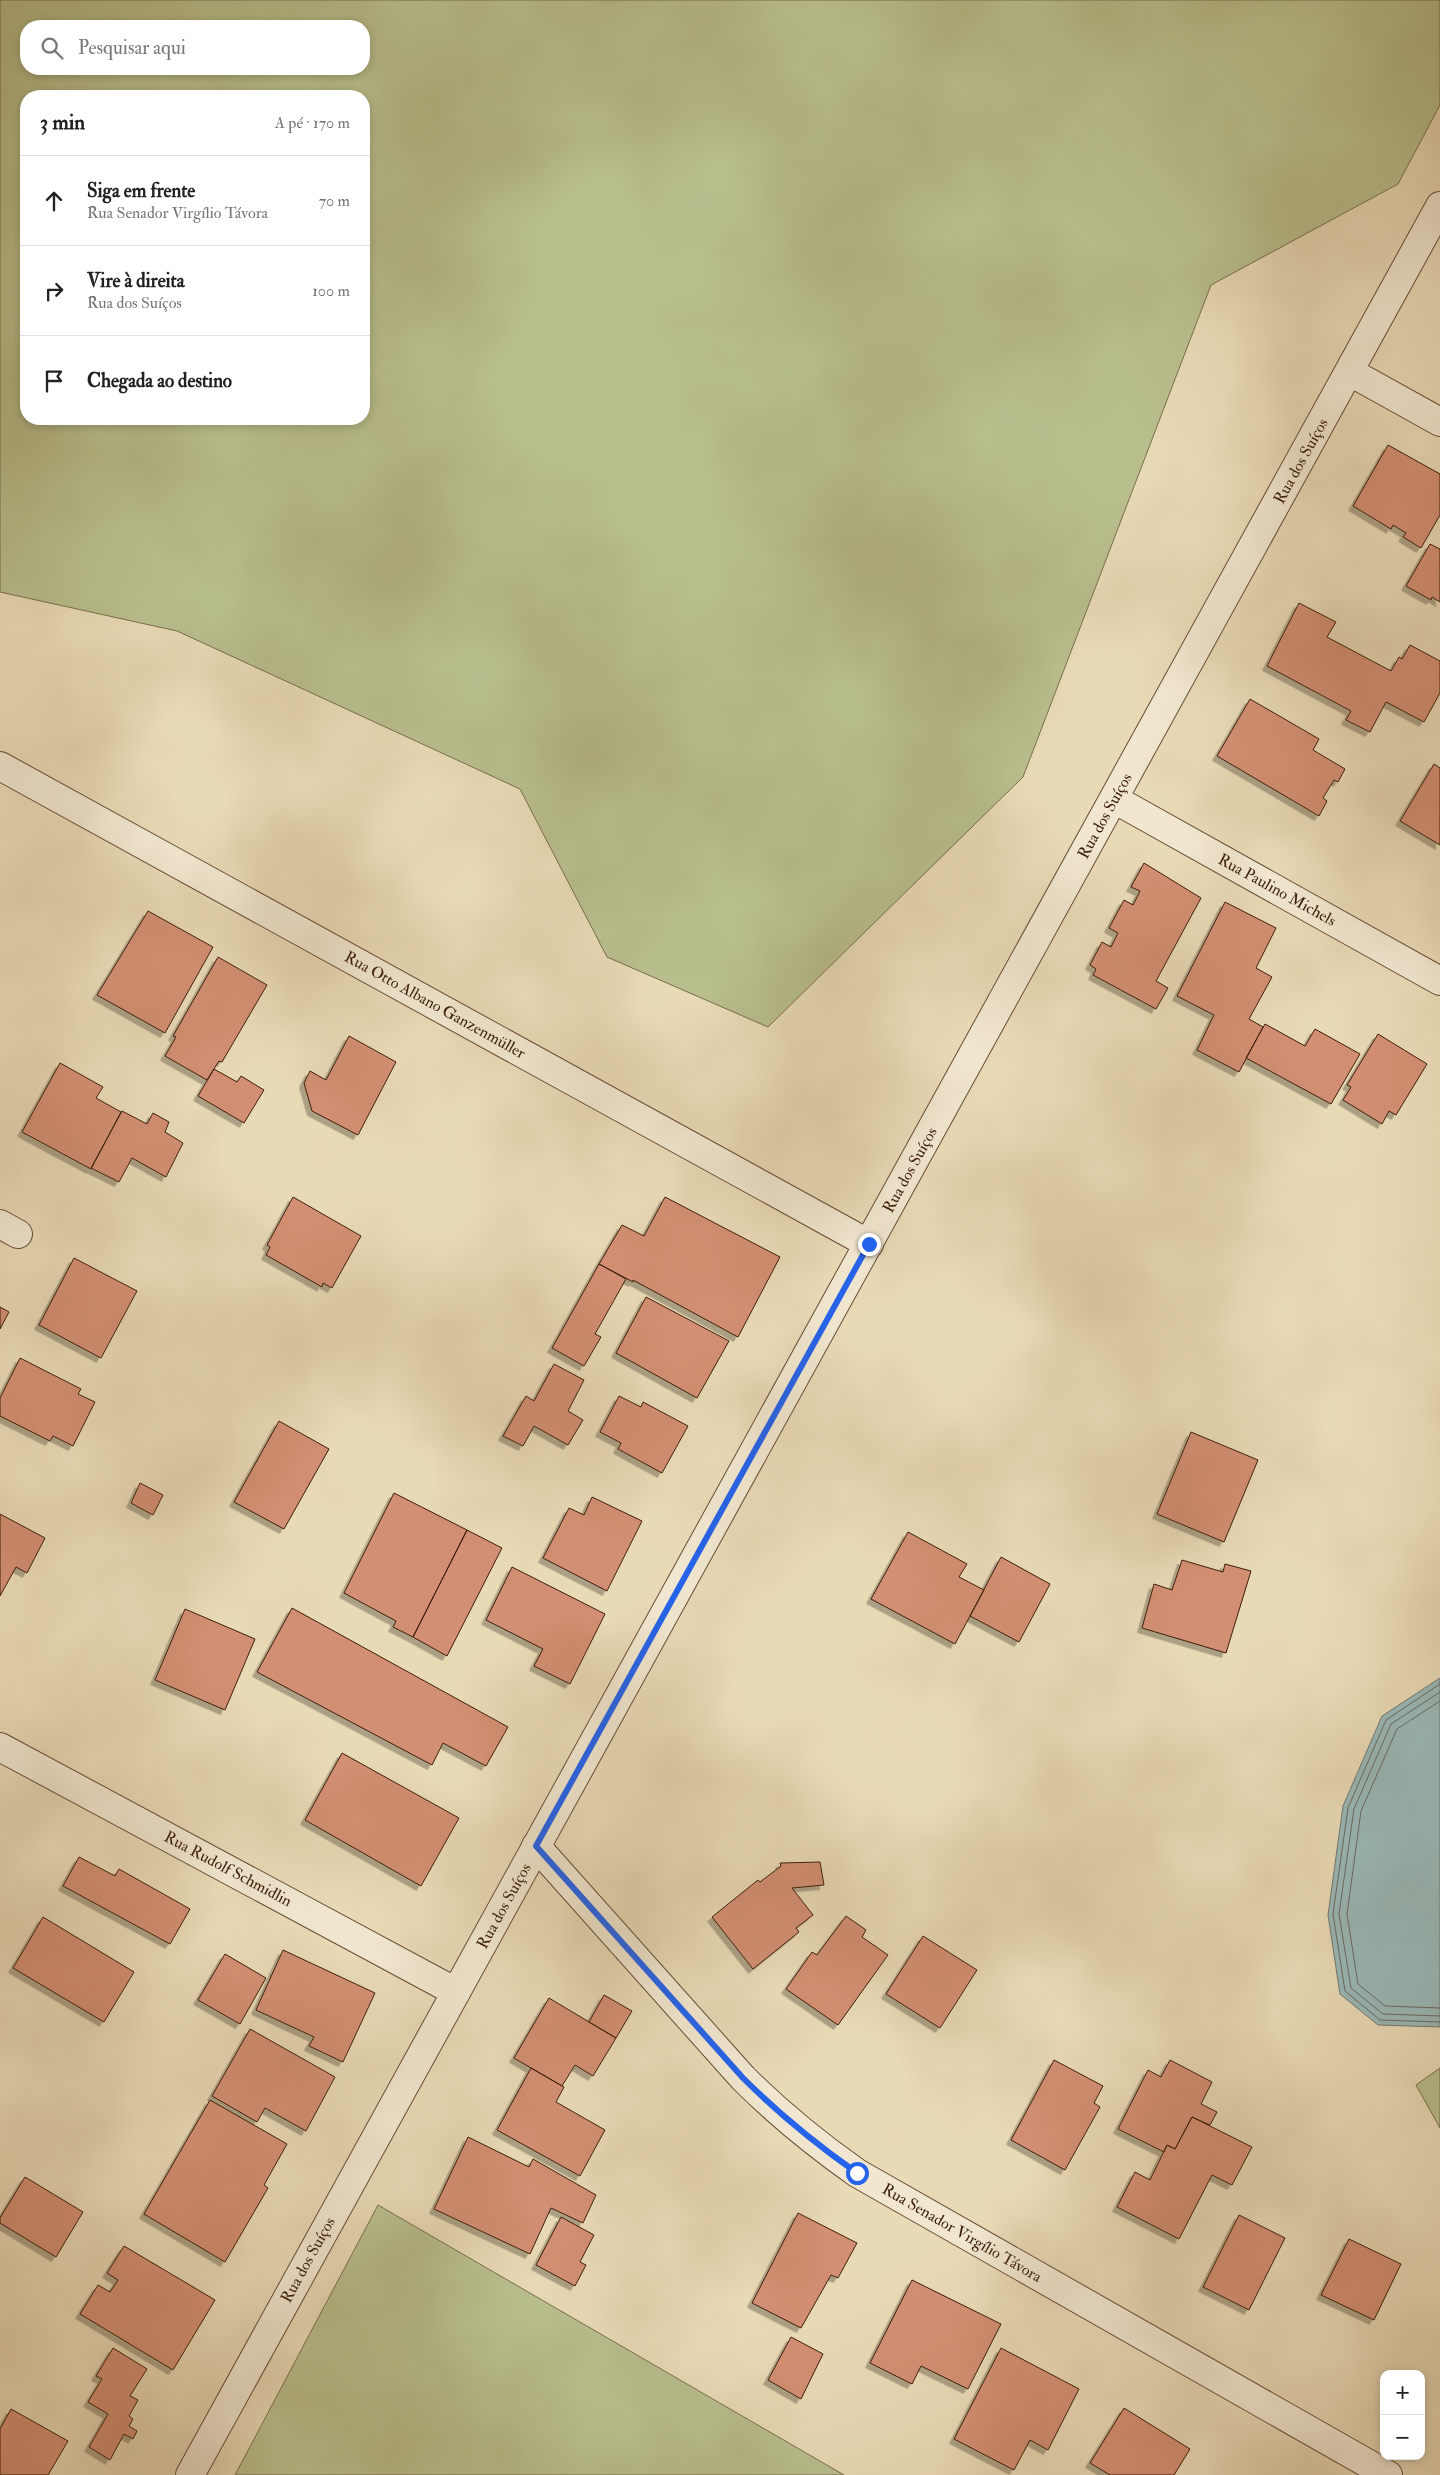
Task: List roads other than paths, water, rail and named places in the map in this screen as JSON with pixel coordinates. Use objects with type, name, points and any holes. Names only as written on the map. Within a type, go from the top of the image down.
[{"type":"street","name":"Rua dos Suíços","points":[[190,2475],[1440,206]]},
{"type":"street","points":[[1350,372],[1440,422]]},
{"type":"street","name":"Rua Otto Albano Ganzenmüller","points":[[0,766],[869,1244]]},
{"type":"street","name":"Rua Paulino Michels","points":[[1114,799],[1440,981]]},
{"type":"street","name":"Rua Rudolf Schmidlin","points":[[0,1747],[456,1992]]},
{"type":"street","name":"Rua Senador Virgílio Távora","points":[[536,1846],[743,2078],[773,2108],[818,2145],[857,2173],[1388,2475]]},
{"type":"water","points":[[1440,1678],[1440,2027],[1378,2025],[1340,1994],[1328,1915],[1343,1806],[1382,1716]]}]
